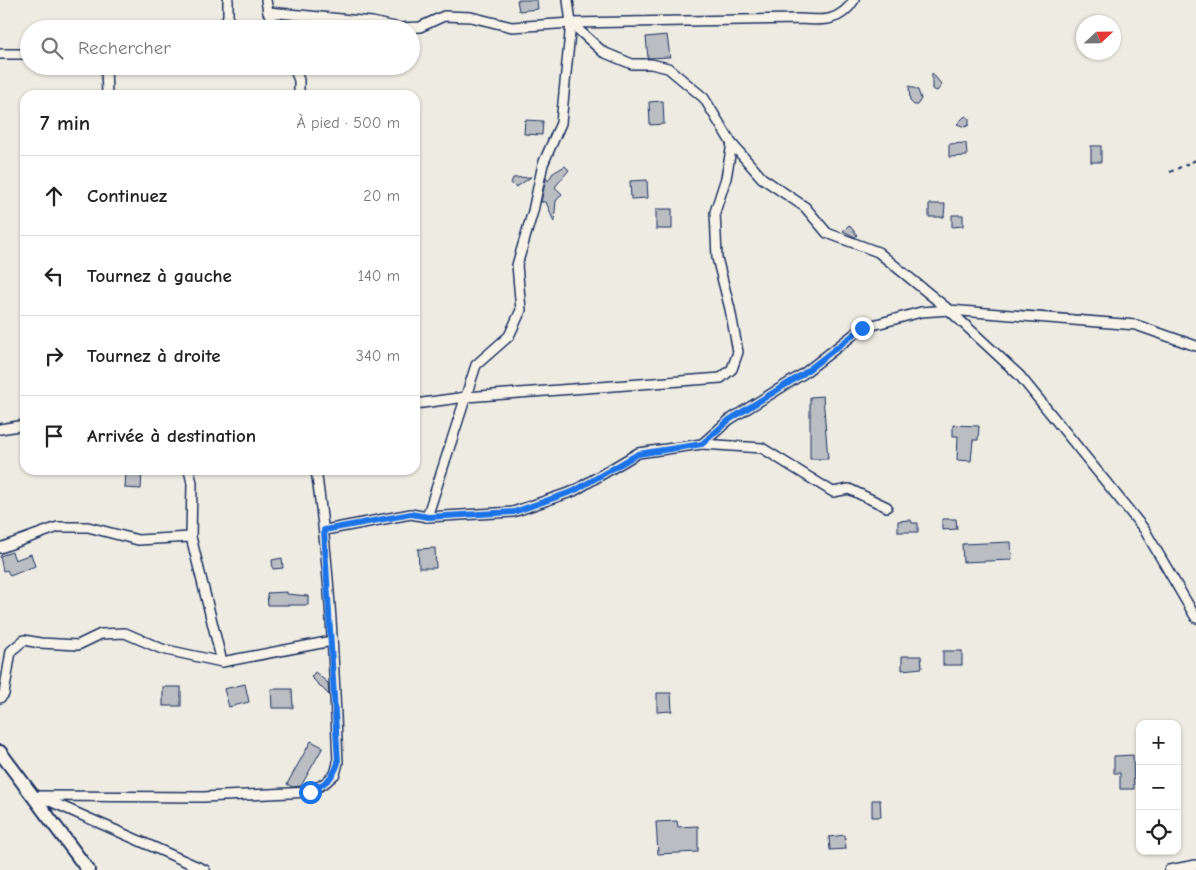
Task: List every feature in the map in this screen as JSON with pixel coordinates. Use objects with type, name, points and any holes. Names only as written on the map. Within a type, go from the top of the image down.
[{"type":"main road","points":[[0,752],[88,870]]},
{"type":"street","points":[[226,20],[228,0]]},
{"type":"street","points":[[266,0],[272,20]]},
{"type":"street","points":[[428,517],[476,365],[509,336],[521,310],[517,265],[533,210],[543,164],[561,123],[570,22],[568,0]]},
{"type":"street","points":[[420,27],[444,16],[471,17],[512,27],[570,22],[799,19],[825,21],[846,11],[854,0]]},
{"type":"street","points":[[268,12],[351,20]]},
{"type":"street","points":[[570,22],[603,52],[632,64],[651,64],[668,68],[704,98],[732,144],[762,178],[806,207],[827,233],[878,252],[949,310],[1020,376],[1144,529],[1176,580],[1196,618]]},
{"type":"street","points":[[0,54],[20,54]]},
{"type":"street","points":[[106,75],[107,90]]},
{"type":"street","points":[[297,75],[299,90]]},
{"type":"street","points":[[420,403],[466,397],[720,378],[732,370],[738,352],[730,309],[717,258],[715,212],[726,178],[732,144]]},
{"type":"street","points":[[702,444],[729,420],[803,374],[862,328],[921,312],[949,310],[1136,325],[1196,346]]},
{"type":"street","points":[[0,429],[20,426]]},
{"type":"street","points":[[324,530],[411,514],[428,517],[514,512],[574,491],[638,454],[702,444],[762,448],[833,492],[849,489],[887,508]]},
{"type":"street","points":[[190,475],[192,483],[191,537],[222,662]]},
{"type":"street","points":[[39,796],[203,797],[310,792],[335,774],[338,763],[332,641],[324,530],[317,475]]},
{"type":"street","points":[[0,548],[58,526],[88,527],[138,540],[191,537]]},
{"type":"street","points":[[0,698],[4,694],[11,650],[24,640],[40,643],[78,645],[101,634],[125,633],[162,649],[222,662],[332,641]]},
{"type":"street","points":[[39,796],[93,870]]},
{"type":"street","points":[[39,796],[205,870]]},
{"type":"street","points":[[1169,870],[1196,865]]},
{"type":"path","points":[[1170,172],[1196,160]]},
{"type":"building","points":[[517,0],[537,0],[538,9],[519,11]]},
{"type":"building","points":[[667,35],[670,57],[648,58],[646,37]]},
{"type":"building","points":[[932,73],[942,85],[937,91],[932,89]]},
{"type":"building","points":[[909,86],[918,90],[921,99],[917,105],[910,101]]},
{"type":"building","points":[[663,101],[664,124],[650,125],[649,102]]},
{"type":"building","points":[[965,116],[969,118],[969,125],[965,127],[957,124]]},
{"type":"building","points":[[525,120],[543,121],[542,135],[524,134]]},
{"type":"building","points":[[966,143],[967,156],[949,157],[949,144]]},
{"type":"building","points":[[1091,146],[1101,146],[1101,162],[1091,162]]},
{"type":"building","points":[[565,166],[569,170],[555,187],[562,194],[556,201],[554,222],[546,202],[541,202],[546,178],[548,181],[553,173]]},
{"type":"building","points":[[531,177],[515,187],[511,183],[513,178]]},
{"type":"building","points":[[647,180],[648,198],[631,199],[630,181]]},
{"type":"building","points":[[929,204],[945,204],[944,217],[929,217]]},
{"type":"building","points":[[656,209],[672,209],[672,229],[656,229]]},
{"type":"building","points":[[952,215],[963,215],[963,226],[952,227]]},
{"type":"building","points":[[849,225],[857,235],[855,237],[843,231]]},
{"type":"building","points":[[823,396],[828,459],[810,459],[810,397]]},
{"type":"building","points":[[953,425],[979,426],[978,440],[973,440],[971,461],[957,460],[958,436],[953,436]]},
{"type":"building","points":[[126,475],[142,475],[141,489],[125,488]]},
{"type":"building","points":[[942,519],[956,519],[957,529],[942,530]]},
{"type":"building","points":[[911,520],[912,523],[918,523],[918,532],[898,532],[898,521]]},
{"type":"building","points":[[1011,542],[1012,560],[963,562],[962,544]]},
{"type":"building","points":[[435,548],[436,568],[419,568],[418,549]]},
{"type":"building","points":[[12,552],[15,560],[31,554],[35,566],[10,576],[7,570],[3,571],[0,556]]},
{"type":"building","points":[[282,558],[283,568],[273,569],[272,560]]},
{"type":"building","points":[[287,592],[287,594],[308,596],[308,605],[268,605],[267,593]]},
{"type":"building","points":[[943,651],[962,651],[962,665],[943,665]]},
{"type":"building","points":[[902,656],[921,656],[922,668],[902,670]]},
{"type":"building","points":[[315,672],[328,683],[329,695],[311,677]]},
{"type":"building","points":[[245,684],[249,702],[229,707],[224,689]]},
{"type":"building","points":[[163,687],[181,687],[181,706],[163,706]]},
{"type":"building","points":[[271,689],[292,689],[293,708],[272,708]]},
{"type":"building","points":[[657,693],[671,693],[672,711],[657,712]]},
{"type":"building","points":[[311,741],[323,747],[301,786],[292,787],[287,784]]},
{"type":"building","points":[[1133,755],[1134,789],[1120,789],[1120,773],[1114,773],[1114,756]]},
{"type":"building","points":[[872,800],[880,800],[881,817],[872,817]]},
{"type":"building","points":[[677,821],[678,827],[698,826],[698,852],[658,854],[656,822]]},
{"type":"building","points":[[845,835],[846,849],[830,850],[829,837]]},
{"type":"route","points":[[310,792],[335,774],[338,763],[324,530],[411,514],[428,517],[514,512],[574,491],[619,463],[638,454],[702,444],[729,420],[803,374],[862,328]]}]
